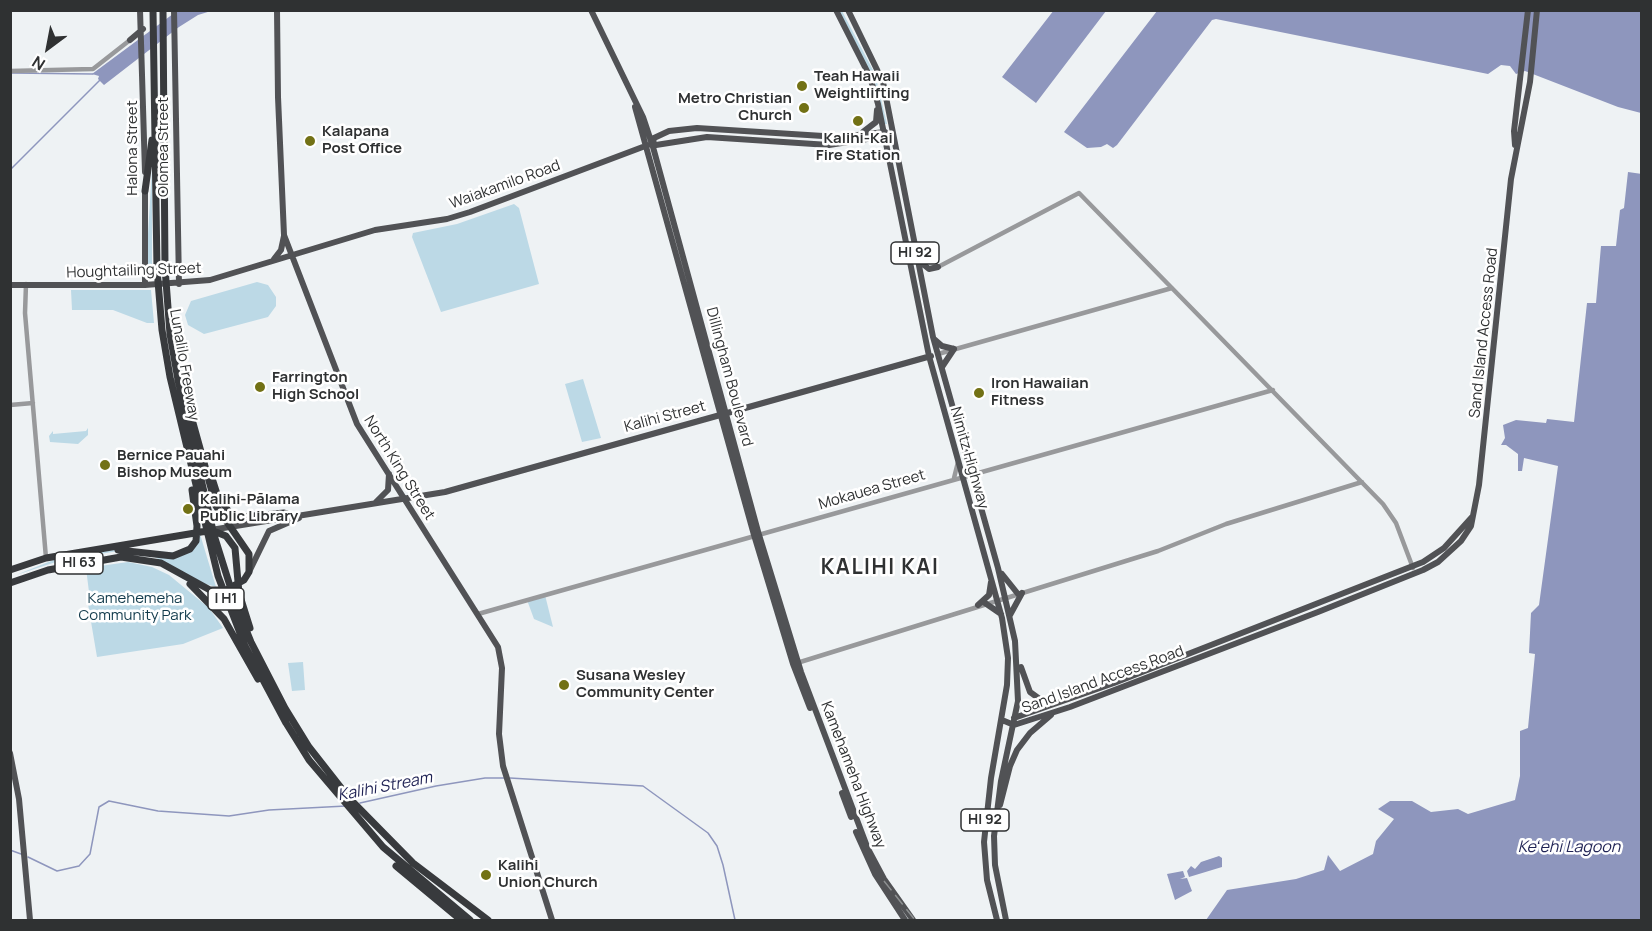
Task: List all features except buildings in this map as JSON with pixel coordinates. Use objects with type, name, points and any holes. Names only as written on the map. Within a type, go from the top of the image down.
[{"type":"highway","name":"Lunalilo Freeway","points":[[152,10],[157,269],[178,380],[219,554],[238,611],[260,660],[309,747],[362,823]]},
{"type":"highway","name":"Lunalilo Freeway","points":[[164,16],[165,268],[163,302],[170,377],[190,466],[207,538],[234,622],[286,723],[309,760],[346,800]]},
{"type":"highway","points":[[145,191],[155,96]]},
{"type":"highway","points":[[178,380],[218,497],[228,512],[243,517],[284,513],[297,517]]},
{"type":"highway","points":[[198,438],[214,502],[248,550],[249,572]]},
{"type":"highway","points":[[70,554],[123,549],[173,556],[186,552],[196,541],[197,526],[190,466]]},
{"type":"highway","points":[[207,531],[226,536],[235,548],[241,602],[260,660]]},
{"type":"highway","name":"HI 63","points":[[10,570],[46,558],[207,531]]},
{"type":"highway","name":"HI 63","points":[[10,583],[48,570],[108,558],[132,556],[150,560],[210,590],[226,590],[237,585],[249,572]]},
{"type":"highway","points":[[150,560],[183,579],[216,609],[286,723]]},
{"type":"highway","name":"I H1","points":[[346,800],[441,886],[488,921]]},
{"type":"highway","points":[[362,823],[402,865],[470,921]]},
{"type":"highway","name":"I H1","points":[[362,823],[383,852],[427,894],[460,921]]},
{"type":"highway","points":[[441,886],[481,921]]},
{"type":"highway","points":[[427,894],[455,921]]},
{"type":"main road","name":"Halona Street","points":[[140,10],[144,56],[145,285]]},
{"type":"main road","name":"Olomea Street","points":[[174,10],[179,284]]},
{"type":"main road","name":"North King Street","points":[[277,10],[284,235],[346,401],[369,444],[498,647],[502,668],[499,734],[505,772],[552,921]]},
{"type":"main road","name":"Dillingham Boulevard","points":[[591,10],[633,98],[650,144],[723,414],[796,664]]},
{"type":"main road","name":"Sand Island Access Road","points":[[1516,151],[1514,131],[1528,10]]},
{"type":"main road","name":"Sand Island Access Road","points":[[1002,720],[1014,721],[1058,711],[1266,631],[1413,570],[1450,552],[1471,526],[1479,485],[1516,151],[1530,82],[1537,10]]},
{"type":"main road","name":"Nimitz Highway","points":[[836,11],[870,77],[878,104],[925,341],[958,462],[955,478],[965,489],[1001,614],[1008,657],[1002,720],[991,778],[984,842],[987,880],[997,921]]},
{"type":"main road","name":"Nimitz Highway","points":[[848,11],[882,82],[933,337],[1006,598],[1017,655],[1019,686],[995,819],[994,865],[1006,921]]},
{"type":"main road","points":[[130,40],[143,33]]},
{"type":"main road","points":[[855,139],[876,122],[878,104]]},
{"type":"main road","name":"Waiakamilo Road","points":[[291,255],[375,230],[447,219],[476,210],[650,144],[654,138],[669,132],[697,128],[855,139],[892,134]]},
{"type":"main road","points":[[855,139],[875,141],[887,153]]},
{"type":"main road","points":[[271,261],[281,250],[284,235]]},
{"type":"main road","name":"Houghtailing Street","points":[[10,285],[179,284],[210,280],[291,255]]},
{"type":"main road","points":[[916,257],[927,268],[938,267]]},
{"type":"main road","points":[[922,285],[925,276],[938,267]]},
{"type":"main road","points":[[933,337],[942,346],[954,349],[942,367]]},
{"type":"main road","points":[[925,341],[923,350],[912,362],[932,368]]},
{"type":"main road","name":"Kalihi Street","points":[[297,517],[445,492],[938,354]]},
{"type":"main road","points":[[375,504],[388,490],[388,473]]},
{"type":"main road","name":"HI 63","points":[[207,531],[297,517]]},
{"type":"main road","name":"HI 63","points":[[249,572],[263,541],[274,527],[297,517]]},
{"type":"main road","points":[[258,523],[261,525],[263,541]]},
{"type":"main road","points":[[998,568],[1020,594],[1010,616]]},
{"type":"main road","points":[[992,578],[989,595],[982,604],[1001,614]]},
{"type":"main road","name":"Sand Island Access Road","points":[[1014,721],[1263,622],[1369,587]]},
{"type":"main road","points":[[1263,622],[1266,631]]},
{"type":"main road","points":[[1017,655],[1030,692],[1041,700],[1059,703]]},
{"type":"main road","points":[[1179,656],[1181,664]]},
{"type":"main road","name":"Kamehameha Highway","points":[[796,664],[863,850],[905,921]]},
{"type":"main road","name":"Kamehameha Highway","points":[[796,664],[868,849],[884,879],[913,921]]},
{"type":"main road","points":[[995,819],[1010,766],[1017,750],[1034,728],[1058,711]]},
{"type":"main road","points":[[10,753],[19,799],[30,921]]},
{"type":"street","points":[[10,71],[88,71],[99,66],[130,40]]},
{"type":"street","points":[[938,267],[1079,193],[1389,510],[1413,570]]},
{"type":"street","points":[[26,285],[25,313],[46,558]]},
{"type":"street","name":"Kalihi Street","points":[[938,354],[1172,288]]},
{"type":"street","name":"Mokauea Street","points":[[478,614],[1273,390]]},
{"type":"street","points":[[10,405],[33,403]]},
{"type":"street","points":[[955,478],[965,489]]},
{"type":"street","points":[[796,664],[982,604],[1158,551],[1226,524],[1362,482]]},
{"type":"green space","points":[[837,11],[842,11],[875,74],[887,124],[884,124],[875,83]]},
{"type":"green space","points":[[152,169],[152,270],[148,277],[148,234]]},
{"type":"green space","points":[[514,204],[519,208],[539,284],[441,312],[412,237],[413,233],[457,224]]},
{"type":"green space","points":[[257,282],[268,285],[276,297],[276,306],[268,317],[204,334],[188,325],[185,315],[191,301]]},
{"type":"green space","points":[[71,290],[151,290],[154,323],[147,323],[113,310],[72,310]]},
{"type":"green space","points":[[583,379],[601,438],[582,442],[565,384]]},
{"type":"green space","points":[[88,428],[88,435],[78,444],[50,442],[49,436],[53,431],[53,434],[86,431]]},
{"type":"green space","points":[[200,534],[216,587],[199,582],[153,556],[118,551],[59,561],[16,575],[61,557],[122,549],[183,553]]},
{"type":"green space","name":"Kamehemeha Community Park","points":[[128,562],[152,567],[169,575],[209,608],[223,628],[183,644],[97,657],[88,604],[90,600],[86,568]]},
{"type":"green space","points":[[545,595],[553,627],[534,619],[527,600]]},
{"type":"green space","points":[[303,662],[305,690],[292,691],[288,663]]},
{"type":"water","points":[[1054,10],[1106,11],[1036,103],[1002,77]]},
{"type":"water","points":[[177,11],[211,11],[198,15],[179,27],[104,85],[98,79],[99,76],[92,74]]},
{"type":"water","points":[[1157,11],[1641,11],[1641,113],[1618,107],[1525,71],[1516,74],[1510,66],[1501,65],[1488,74],[1216,19],[1212,20],[1117,145],[1113,148],[1107,144],[1087,148],[1064,132]]},
{"type":"water","name":"Keʻehi Lagoon","points":[[1628,172],[1642,174],[1641,920],[1206,920],[1227,890],[1296,879],[1324,870],[1328,855],[1340,871],[1373,854],[1376,841],[1394,819],[1378,809],[1390,801],[1412,801],[1431,812],[1458,809],[1468,814],[1515,800],[1520,776],[1520,731],[1528,728],[1535,654],[1529,653],[1531,613],[1539,605],[1558,466],[1524,458],[1522,471],[1518,471],[1518,454],[1506,445],[1501,445],[1505,438],[1503,425],[1516,420],[1546,423],[1547,419],[1574,422],[1587,303],[1596,303],[1601,246],[1616,246],[1620,210],[1624,208]]},
{"type":"water","points":[[1219,856],[1222,858],[1222,867],[1189,877],[1187,871],[1191,866],[1195,869],[1201,862]]},
{"type":"water","points":[[1183,871],[1185,877],[1180,879],[1187,878],[1192,891],[1175,900],[1167,874]]},
{"type":"waterway","points":[[11,73],[93,74]]},
{"type":"waterway","points":[[10,170],[101,79]]},
{"type":"waterway","name":"Kalihi Stream","points":[[360,803],[436,786],[485,778],[505,778]]},
{"type":"waterway","name":"Kalihi Stream","points":[[510,778],[643,786],[708,833],[717,846],[735,920]]},
{"type":"waterway","name":"Kalihi Stream","points":[[28,857],[57,871],[79,866],[90,854],[99,807],[109,801],[158,811],[229,816],[269,810],[346,806]]},
{"type":"waterway","name":"Kalihi Stream","points":[[10,850],[21,854]]},
{"type":"railway","points":[[884,881],[915,920]]},
{"type":"place","name":"Teah Hawaii Weightlifting","points":[[802,86]]},
{"type":"place","name":"Metro Christian Church","points":[[804,108]]},
{"type":"place","name":"Kalihi-Kai Fire Station","points":[[858,121]]},
{"type":"place","name":"Kalapana Post Office","points":[[310,141]]},
{"type":"place","name":"Farrington High School","points":[[260,387]]},
{"type":"place","name":"Iron Hawaiian Fitness","points":[[979,393]]},
{"type":"place","name":"Bernice Pauahi Bishop Museum","points":[[105,465]]},
{"type":"place","name":"Kalihi-Pālama Public Library","points":[[188,509]]},
{"type":"place","name":"Susana Wesley Community Center","points":[[564,685]]},
{"type":"place","name":"Kalihi Union Church","points":[[486,875]]},
{"type":"district","name":"KALIHI KAI","points":[[880,568]]}]
